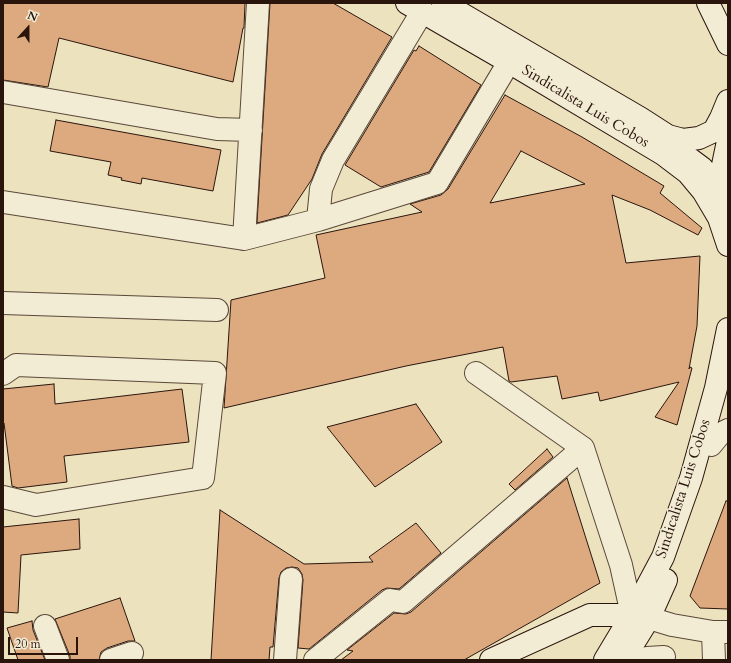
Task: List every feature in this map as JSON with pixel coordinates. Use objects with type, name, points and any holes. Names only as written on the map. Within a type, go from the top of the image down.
[{"type":"street","points":[[244,239],[252,130],[258,3]]},
{"type":"street","name":"Sindicalista Luis Cobos","points":[[443,3],[634,114],[668,136],[675,148],[702,168],[725,198]]},
{"type":"street","points":[[708,3],[728,44]]},
{"type":"street","points":[[318,220],[321,189],[333,160],[415,7]]},
{"type":"street","name":"Sindicalista Luis Cobos","points":[[415,7],[663,154],[688,174],[702,191],[719,218],[728,245]]},
{"type":"street","points":[[3,202],[244,239],[318,220],[437,183],[509,62]]},
{"type":"street","points":[[3,92],[217,129],[252,130]]},
{"type":"street","points":[[668,136],[683,140],[699,138],[714,131],[728,101]]},
{"type":"street","points":[[725,198],[722,170],[728,141]]},
{"type":"street","points":[[3,303],[217,310]]},
{"type":"street","name":"Sindicalista Luis Cobos","points":[[623,660],[641,616],[691,478],[716,388],[728,329]]},
{"type":"street","points":[[3,374],[16,365],[215,374],[203,478],[36,506],[3,497]]},
{"type":"street","points":[[476,373],[583,448],[621,565],[641,616]]},
{"type":"street","name":"Sindicalista Luis Cobos","points":[[605,660],[641,616],[675,559],[696,495],[728,381]]},
{"type":"street","points":[[710,445],[720,434],[728,430]]},
{"type":"street","points":[[315,660],[390,600],[403,602],[583,448]]},
{"type":"street","points":[[285,660],[291,579]]},
{"type":"street","points":[[491,660],[590,614],[641,616],[672,625],[720,632],[714,660]]},
{"type":"street","points":[[45,626],[58,660]]},
{"type":"street","points":[[111,660],[132,653]]},
{"type":"street","points":[[646,660],[648,658],[664,657],[661,660]]},
{"type":"building","points":[[3,3],[245,3],[244,28],[233,82],[59,38],[48,87],[3,80]]},
{"type":"building","points":[[270,3],[333,3],[392,37],[322,154],[312,179],[288,215],[257,223]]},
{"type":"building","points":[[419,46],[481,85],[429,172],[381,187],[345,165],[414,50],[416,51]]},
{"type":"building","points":[[505,95],[582,137],[664,186],[660,193],[702,228],[698,235],[650,210],[612,195],[626,263],[700,256],[697,326],[689,369],[690,367],[692,368],[677,425],[655,417],[679,382],[600,401],[598,392],[562,399],[557,376],[511,382],[509,381],[503,347],[406,366],[224,408],[231,300],[325,278],[316,235],[422,212],[410,204],[441,195],[448,189]],"holes":[[[521,151],[585,184],[490,203]]]},
{"type":"building","points":[[56,120],[221,150],[213,191],[142,178],[141,184],[121,180],[122,178],[108,175],[111,162],[50,151]]},
{"type":"building","points":[[54,384],[55,404],[182,389],[189,442],[64,456],[67,482],[18,488],[12,486],[3,423],[3,389]]},
{"type":"building","points":[[416,404],[442,442],[375,487],[327,427]]},
{"type":"building","points":[[547,449],[553,457],[515,490],[509,484]]},
{"type":"building","points":[[567,478],[600,583],[464,660],[341,660],[353,651],[347,650],[394,613],[406,614],[411,612]]},
{"type":"building","points":[[726,501],[728,501],[728,609],[700,608],[690,596]]},
{"type":"building","points":[[220,510],[304,564],[373,562],[369,557],[416,523],[441,553],[399,589],[387,588],[382,590],[309,649],[298,648],[303,580],[302,574],[298,568],[286,568],[281,572],[279,578],[273,647],[270,647],[269,660],[211,660]]},
{"type":"building","points":[[79,519],[80,549],[21,555],[18,613],[3,612],[3,527]]},
{"type":"building","points":[[120,598],[135,641],[128,641],[107,648],[101,652],[99,660],[70,660],[70,656],[55,619]]},
{"type":"building","points":[[32,621],[33,630],[45,660],[18,660],[7,628]]}]
